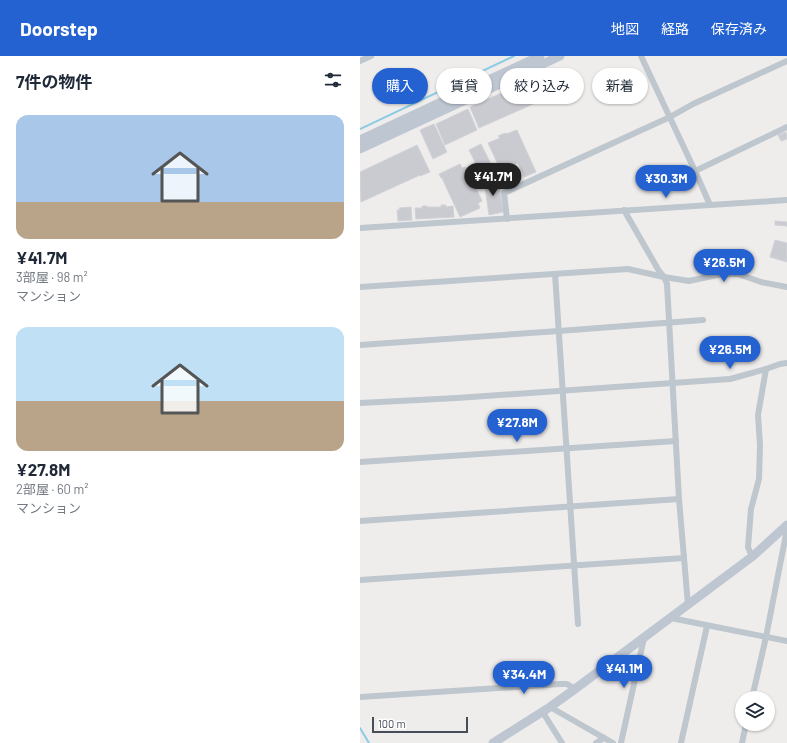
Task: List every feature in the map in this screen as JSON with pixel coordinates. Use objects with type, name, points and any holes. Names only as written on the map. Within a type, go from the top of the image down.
[{"type":"street","points":[[360,61],[371,56]]},
{"type":"street","points":[[360,140],[540,56]]},
{"type":"street","points":[[360,149],[560,56]]},
{"type":"street","points":[[641,56],[710,205]]},
{"type":"street","points":[[507,219],[504,193],[670,117],[693,104],[787,61]]},
{"type":"street","points":[[695,171],[787,128]]},
{"type":"street","points":[[360,228],[787,200]]},
{"type":"street","points":[[624,210],[667,284],[679,499],[688,605]]},
{"type":"street","points":[[360,287],[628,269],[689,281],[722,274],[738,274],[761,282],[787,287]]},
{"type":"street","points":[[555,274],[578,624]]},
{"type":"street","points":[[360,345],[703,320]]},
{"type":"street","points":[[360,403],[730,380],[787,363]]},
{"type":"street","points":[[753,556],[748,547],[752,509],[759,479],[760,445],[758,415],[766,369]]},
{"type":"street","points":[[360,462],[676,441]]},
{"type":"street","points":[[360,521],[679,499]]},
{"type":"street","points":[[493,743],[575,690],[753,556],[787,525]]},
{"type":"street","points":[[754,691],[766,637],[787,529]]},
{"type":"street","points":[[360,580],[684,558]]},
{"type":"street","points":[[670,618],[787,642]]},
{"type":"street","points":[[681,743],[707,626]]},
{"type":"street","points":[[621,743],[644,638]]},
{"type":"street","points":[[360,697],[560,684],[566,684],[575,690]]},
{"type":"street","points":[[546,709],[613,743]]},
{"type":"street","points":[[546,709],[562,743]]},
{"type":"street","points":[[742,743],[745,731]]},
{"type":"street","points":[[596,743],[604,738]]},
{"type":"building","points":[[500,94],[500,104],[533,104],[479,128],[470,107],[477,104],[492,104],[492,97]]},
{"type":"building","points":[[468,109],[477,130],[445,145],[436,124]]},
{"type":"building","points":[[434,124],[447,152],[433,159],[420,130]]},
{"type":"building","points":[[517,130],[536,172],[524,177],[518,163],[501,171],[488,143],[500,138],[498,136]]},
{"type":"building","points":[[786,132],[787,139],[781,141],[778,135]]},
{"type":"building","points":[[481,144],[496,174],[484,180],[469,150]]},
{"type":"building","points":[[417,145],[430,172],[420,175],[361,202],[360,172]]},
{"type":"building","points":[[460,164],[462,168],[466,167],[482,201],[478,203],[480,208],[460,217],[439,174]]},
{"type":"building","points":[[498,179],[503,212],[489,215],[484,181]]},
{"type":"building","points":[[441,205],[446,205],[446,207],[453,206],[454,217],[416,219],[415,208],[422,208],[422,206],[441,207]]},
{"type":"building","points":[[411,207],[412,220],[398,221],[397,210],[400,210],[399,208]]},
{"type":"building","points":[[775,221],[787,222],[787,226],[775,225]]},
{"type":"building","points":[[775,240],[787,243],[787,262],[770,257]]},
{"type":"waterway","points":[[360,129],[514,56]]},
{"type":"waterway","points":[[360,728],[369,743]]}]
